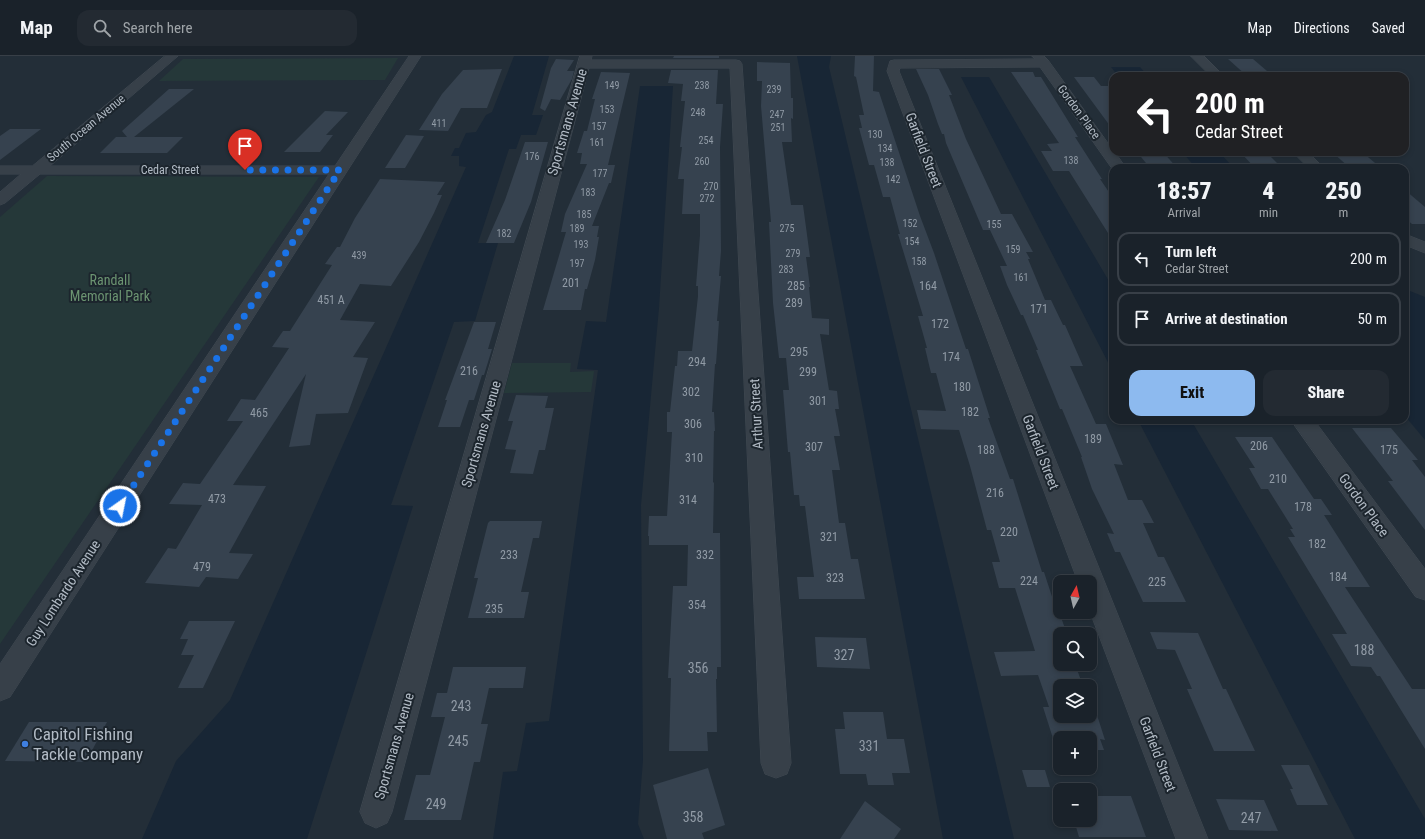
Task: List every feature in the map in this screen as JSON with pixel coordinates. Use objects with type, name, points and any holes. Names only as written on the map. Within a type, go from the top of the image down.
[{"type":"street","name":"South Ocean Avenue","points":[[0,200],[172,56]]},
{"type":"street","name":"Guy Lombardo Avenue","points":[[0,688],[415,56]]},
{"type":"street","points":[[1197,56],[1214,72]]},
{"type":"street","name":"Arthur Street","points":[[584,60],[736,64],[776,763]]},
{"type":"street","name":"Sportsmans Avenue","points":[[376,812],[584,60]]},
{"type":"street","name":"Garfield Street","points":[[1041,60],[894,64],[893,71],[1192,839]]},
{"type":"street","name":"Gordon Place","points":[[1041,60],[1109,154]]},
{"type":"street","points":[[1304,156],[1313,164]]},
{"type":"street","name":"Cedar Street","points":[[0,170],[340,170]]},
{"type":"street","points":[[1409,241],[1425,248]]},
{"type":"street","name":"Gordon Place","points":[[1305,424],[1425,589]]},
{"type":"green space","points":[[398,58],[385,80],[159,81],[183,59]]},
{"type":"green space","name":"Randall Memorial Park","points":[[47,176],[319,177],[0,644],[0,217]]},
{"type":"green space","points":[[512,363],[571,363],[570,372],[594,371],[591,392],[504,393]]},
{"type":"water","points":[[514,56],[549,56],[532,115],[543,115],[536,135],[521,135],[516,149],[509,149],[478,243],[498,243],[475,321],[454,322],[391,505],[413,506],[307,839],[142,839],[176,761],[230,700],[466,167],[459,166],[459,156],[451,156],[455,148],[459,148],[466,133],[476,132],[486,115],[492,112]]},
{"type":"water","points":[[797,56],[831,56],[829,67],[1014,839],[943,839]]},
{"type":"water","points":[[1111,67],[1140,67],[1144,72],[1115,72]]},
{"type":"water","points":[[961,77],[989,77],[1109,281],[1109,364]]},
{"type":"water","points":[[640,86],[673,86],[659,308],[641,505],[643,760],[638,824],[644,839],[493,839],[503,772],[517,771],[526,723],[549,721],[598,370],[577,369],[586,321],[606,322]]},
{"type":"water","points":[[1186,156],[1223,156],[1230,164],[1192,164]]},
{"type":"water","points":[[1409,291],[1425,297],[1425,440],[1409,421]]},
{"type":"water","points":[[1140,424],[1193,424],[1425,819],[1425,839],[1355,839]]},
{"type":"building","points":[[674,56],[719,56],[719,58],[673,58]]},
{"type":"building","points":[[855,56],[874,56],[873,91],[879,92],[966,349],[968,349],[990,418],[988,418],[1010,479],[1013,479],[1042,572],[1044,572],[1053,600],[1053,619],[1062,619],[1064,627],[1053,627],[1053,671],[1078,671],[1080,679],[1053,679],[1053,723],[1097,723],[1097,715],[1105,740],[1100,739],[1104,750],[1097,750],[1097,731],[1053,731],[1053,738],[1043,707],[1049,707],[1038,675],[1001,676],[994,652],[1035,651],[1015,588],[999,588],[992,562],[1000,562],[991,530],[987,530],[959,430],[921,429],[917,410],[946,411],[936,373],[931,373],[925,348],[927,348],[918,316],[923,316],[898,234],[900,234],[890,197],[883,197],[874,165],[869,165],[859,128],[862,128],[859,115],[864,115],[856,77],[854,76]]},
{"type":"building","points":[[556,59],[574,60],[567,71],[574,71],[572,79],[560,100],[551,99],[545,111],[540,108],[551,68]]},
{"type":"building","points":[[1228,59],[1253,59],[1268,72],[1243,72]]},
{"type":"building","points":[[757,62],[790,63],[791,98],[793,98],[793,119],[791,118],[792,142],[782,142],[791,205],[803,205],[810,257],[806,257],[812,318],[829,319],[829,335],[820,334],[829,390],[837,391],[839,409],[835,409],[840,436],[834,436],[840,470],[832,470],[839,523],[845,523],[851,559],[858,559],[865,599],[799,599],[797,577],[814,577],[805,506],[800,506],[799,495],[794,495],[790,452],[788,452],[783,390],[789,390],[786,358],[779,358],[773,303],[769,222],[771,222],[761,106],[762,81],[757,81]]},
{"type":"building","points":[[502,69],[487,108],[461,108],[448,131],[419,130],[442,94],[463,70]]},
{"type":"building","points":[[916,69],[939,69],[952,95],[949,95],[966,139],[1001,214],[1012,214],[1033,252],[1026,252],[1045,300],[1051,300],[1063,325],[1065,325],[1083,366],[1070,366],[1096,424],[1106,424],[1123,465],[1114,464],[1128,500],[1142,500],[1154,523],[1143,523],[1158,557],[1164,557],[1186,602],[1143,602],[1120,552],[1115,552],[1107,533],[1114,534],[1092,489],[1082,457],[1062,409],[1060,409],[1036,350],[1038,350],[1023,315],[1021,315],[1007,285],[1000,266],[1007,266],[990,230],[983,230]]},
{"type":"building","points":[[671,70],[718,70],[716,104],[723,104],[720,147],[721,251],[719,276],[721,276],[712,412],[714,412],[715,431],[713,533],[720,533],[721,667],[717,667],[716,679],[717,732],[707,732],[708,751],[669,751],[671,678],[668,678],[673,586],[687,586],[688,545],[649,545],[648,536],[649,516],[667,516],[672,432],[667,432],[667,412],[670,412],[678,351],[692,351],[698,296],[698,286],[696,286],[700,214],[682,214],[684,179],[678,179],[685,101],[681,101],[683,84],[668,83]]},
{"type":"building","points":[[601,72],[630,73],[608,165],[615,165],[611,183],[609,183],[592,226],[599,226],[597,237],[599,237],[595,260],[587,289],[585,289],[581,310],[543,310],[566,232],[561,232],[565,214],[587,164],[580,164],[582,153],[577,153],[584,131],[587,131],[595,99],[592,99]]},
{"type":"building","points":[[1011,72],[1033,72],[1035,77],[1041,77],[1078,137],[1075,137],[1109,192],[1109,235],[1069,171],[1053,171],[1041,151],[1052,151],[1047,144],[1059,143]]},
{"type":"building","points":[[1074,77],[1094,77],[1101,86],[1109,86],[1109,125]]},
{"type":"building","points":[[169,89],[194,89],[134,137],[183,137],[167,153],[100,153],[116,137],[127,137],[122,131]]},
{"type":"building","points":[[325,111],[348,112],[326,135],[333,135],[320,152],[284,152]]},
{"type":"building","points":[[10,129],[41,129],[0,160],[0,136]]},
{"type":"building","points":[[406,135],[424,136],[405,168],[385,168]]},
{"type":"building","points":[[525,142],[548,142],[531,202],[514,243],[486,243],[505,200]]},
{"type":"building","points":[[1140,156],[1166,156],[1174,164],[1147,164]]},
{"type":"building","points":[[1244,156],[1270,156],[1278,164],[1251,164]]},
{"type":"building","points":[[1336,156],[1367,156],[1376,164],[1346,164]]},
{"type":"building","points":[[380,179],[445,182],[437,195],[442,195],[419,242],[391,286],[360,284],[340,320],[375,322],[353,357],[368,358],[348,413],[316,414],[310,445],[289,447],[306,374],[233,485],[266,486],[229,553],[253,554],[238,579],[206,577],[199,587],[145,583],[168,548],[176,549],[202,505],[169,504],[183,483],[200,484],[243,421],[227,421],[241,399],[255,400],[289,348],[272,347],[283,331],[290,331],[332,265],[325,264],[337,247],[340,247],[355,218]]},
{"type":"building","points":[[1409,193],[1425,207],[1425,224],[1412,224],[1409,221]]},
{"type":"building","points":[[474,322],[496,322],[488,349],[492,349],[484,375],[482,375],[474,400],[469,400],[460,427],[438,427],[447,400],[445,400]]},
{"type":"building","points":[[516,395],[548,396],[545,408],[554,408],[545,450],[539,450],[533,474],[510,473],[516,450],[505,449],[513,421],[508,421]]},
{"type":"building","points":[[1352,428],[1391,428],[1418,460],[1412,460],[1425,477],[1425,530],[1388,481],[1393,481]]},
{"type":"building","points":[[1235,437],[1272,437],[1314,499],[1321,499],[1332,515],[1324,515],[1370,587],[1345,587],[1412,689],[1425,689],[1425,749],[1380,676],[1377,676],[1371,667],[1351,666],[1332,634],[1347,634],[1288,537],[1295,537],[1290,529],[1293,529],[1268,489],[1261,489],[1249,468],[1255,468]]},
{"type":"building","points":[[490,521],[542,521],[539,538],[533,538],[521,592],[529,592],[524,618],[468,618],[478,578],[474,578],[488,523]]},
{"type":"building","points":[[189,621],[235,621],[203,688],[178,688],[194,655],[181,655],[188,639],[180,639]]},
{"type":"building","points":[[1150,632],[1198,633],[1223,689],[1226,689],[1255,751],[1214,751],[1187,689],[1192,689],[1175,650],[1157,649]]},
{"type":"building","points":[[815,637],[866,638],[870,669],[817,667]]},
{"type":"building","points":[[453,667],[526,667],[523,688],[489,688],[481,724],[488,724],[480,762],[474,762],[461,820],[404,820],[416,775],[430,775],[445,717],[431,717],[437,693],[447,693]]},
{"type":"building","points":[[843,712],[883,712],[887,739],[904,739],[910,773],[892,773],[894,785],[868,785],[866,774],[840,774],[835,729],[845,729]]},
{"type":"building","points":[[29,722],[107,722],[86,762],[5,761]]},
{"type":"building","points":[[1281,765],[1309,765],[1328,805],[1297,805],[1290,789],[1293,789]]},
{"type":"building","points":[[708,768],[725,825],[702,833],[704,839],[667,839],[653,785]]},
{"type":"building","points":[[1022,770],[1045,770],[1050,787],[1027,787]]},
{"type":"building","points":[[1097,796],[1131,796],[1146,837],[1079,837],[1076,827],[1097,827]]},
{"type":"building","points":[[1216,799],[1264,800],[1278,831],[1229,830]]},
{"type":"building","points":[[865,801],[901,829],[894,839],[840,839]]},
{"type":"place","name":"Capitol Fishing Tackle Company","points":[[25,744]]},
{"type":"route","points":[[120,506],[340,170],[245,170]]}]
